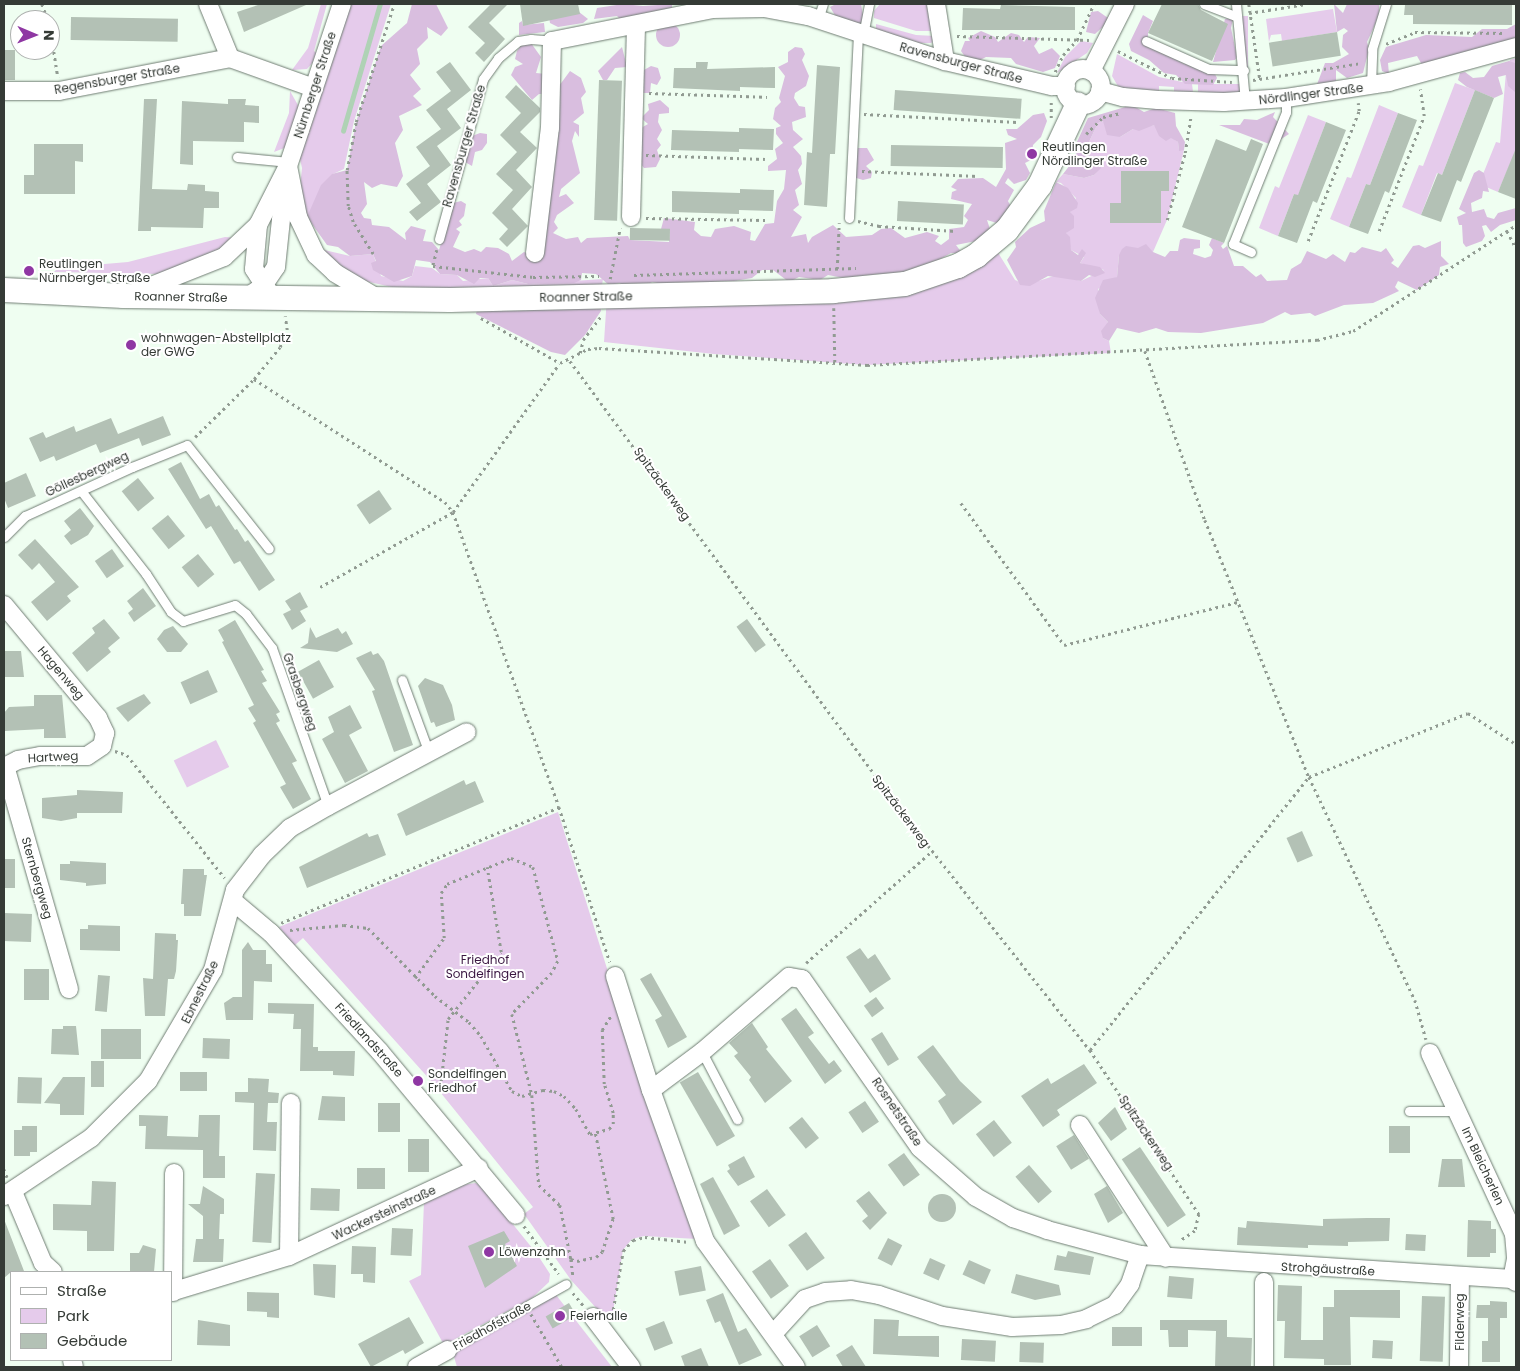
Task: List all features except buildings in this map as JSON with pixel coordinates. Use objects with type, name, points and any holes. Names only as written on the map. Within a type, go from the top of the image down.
[{"type":"street","points":[[208,4],[230,58],[314,88]]},
{"type":"street","name":"Nürnberger Straße","points":[[124,296],[224,257],[258,225],[288,164],[342,4]]},
{"type":"street","points":[[936,4],[946,61]]},
{"type":"street","points":[[1091,71],[1106,46],[1125,4]]},
{"type":"street","name":"Ravensburger Straße","points":[[552,41],[636,25],[710,7],[820,11],[861,34],[946,61],[1052,86],[1072,95]]},
{"type":"street","points":[[631,217],[636,25]]},
{"type":"street","name":"Nördlinger Straße","points":[[1100,91],[1141,99],[1254,101],[1286,98],[1363,88],[1416,76],[1514,40]]},
{"type":"street","points":[[535,252],[550,128],[552,41]]},
{"type":"street","name":"Regensburger Straße","points":[[4,91],[59,91],[230,58]]},
{"type":"street","points":[[1091,71],[1100,80],[1100,91],[1091,103],[1072,95],[1074,72],[1091,71]]},
{"type":"street","name":"Roanner Straße","points":[[4,290],[267,300],[379,299],[609,286],[835,280],[881,288],[923,279],[976,256],[1007,230],[1030,202],[1072,95]]},
{"type":"street","name":"Nürnberger Straße","points":[[288,164],[298,217],[316,256],[335,273],[379,299]]},
{"type":"street","name":"Nürnberger Straße","points":[[267,300],[276,267],[288,164]]},
{"type":"street","name":"Nürnberger Straße","points":[[258,225],[254,269],[267,300]]},
{"type":"street","name":"Hagenweg","points":[[4,605],[98,718],[105,733],[102,746]]},
{"type":"street","name":"Ebnestraße","points":[[8,1194],[91,1138],[148,1081],[213,970],[234,896],[262,855],[290,828],[467,732]]},
{"type":"street","name":"Hartweg","points":[[4,767],[40,756],[87,756],[102,746]]},
{"type":"street","name":"Sternbergweg","points":[[4,767],[69,989]]},
{"type":"street","name":"Friedlandstraße","points":[[234,896],[269,931],[422,1101],[516,1215]]},
{"type":"street","points":[[615,976],[650,1090],[705,1240],[796,1367]]},
{"type":"street","points":[[650,1090],[702,1052],[790,977]]},
{"type":"street","name":"Rosnetstraße","points":[[790,977],[802,979],[920,1148],[976,1197],[1012,1218],[1140,1255]]},
{"type":"street","name":"Im Bleicherlen","points":[[1430,1053],[1514,1234],[1516,1259],[1514,1281]]},
{"type":"street","points":[[289,1256],[291,1103]]},
{"type":"street","points":[[1080,1126],[1166,1258]]},
{"type":"street","name":"Wackersteinstraße","points":[[174,1173],[172,1292],[289,1256],[479,1168]]},
{"type":"street","points":[[8,1194],[47,1269]]},
{"type":"street","points":[[773,1334],[806,1299],[825,1292],[851,1290],[878,1295],[942,1316],[1012,1327],[1061,1325],[1086,1319],[1115,1305],[1130,1284],[1140,1255]]},
{"type":"street","name":"Strohgäustraße","points":[[1140,1255],[1514,1281]]},
{"type":"street","name":"Filderweg","points":[[1460,1277],[1460,1367]]},
{"type":"street","points":[[1264,1282],[1264,1367]]},
{"type":"street","points":[[593,1317],[631,1367]]},
{"type":"street","name":"Friedhofstraße","points":[[417,1367],[448,1350]]},
{"type":"lane","points":[[849,218],[853,114],[861,34],[869,4]]},
{"type":"lane","points":[[1204,4],[1235,16]]},
{"type":"lane","points":[[1236,4],[1235,16],[1244,70],[1254,101]]},
{"type":"lane","points":[[1363,88],[1372,49],[1386,4]]},
{"type":"lane","name":"Ravensburger Straße","points":[[439,239],[483,79],[498,58],[518,41],[532,39],[552,41]]},
{"type":"lane","points":[[1146,41],[1209,69],[1244,70]]},
{"type":"lane","points":[[1251,252],[1233,244],[1286,112],[1286,98]]},
{"type":"lane","points":[[237,157],[288,164]]},
{"type":"lane","points":[[187,445],[269,549]]},
{"type":"lane","name":"Göllesbergweg","points":[[4,537],[25,516],[82,492],[132,466],[187,445]]},
{"type":"lane","name":"Grasbergweg","points":[[82,492],[177,617],[183,621],[192,620],[234,605],[246,614],[272,648],[328,806]]},
{"type":"lane","points":[[402,680],[429,753]]},
{"type":"lane","points":[[702,1052],[737,1118]]},
{"type":"lane","name":"Im Bleicherlen","points":[[1410,1111],[1457,1111]]},
{"type":"lane","name":"Friedhofstraße","points":[[448,1350],[566,1284]]},
{"type":"path","points":[[373,254],[352,222],[348,206],[347,170],[356,122],[394,4]]},
{"type":"path","points":[[1249,4],[1260,79],[1254,101]]},
{"type":"path","points":[[1250,13],[1306,4]]},
{"type":"path","points":[[1251,80],[1364,62],[1372,49],[1415,32],[1514,40]]},
{"type":"path","points":[[942,35],[1093,40],[1172,78],[1205,83],[1242,81]]},
{"type":"path","points":[[56,60],[59,91]]},
{"type":"path","points":[[1379,231],[1424,116],[1416,76]]},
{"type":"path","points":[[1308,241],[1359,111],[1363,88]]},
{"type":"path","points":[[635,93],[767,97]]},
{"type":"path","points":[[1167,220],[1185,153],[1192,110]]},
{"type":"path","points":[[853,114],[1017,122]]},
{"type":"path","points":[[633,155],[765,159]]},
{"type":"path","points":[[851,170],[978,176]]},
{"type":"path","points":[[580,353],[583,340],[602,314],[622,220],[631,217],[766,220]]},
{"type":"path","points":[[834,362],[835,280],[839,218],[849,218],[879,226],[956,231]]},
{"type":"path","points":[[474,314],[560,363],[570,361],[580,353],[599,348],[866,365],[1317,340],[1353,331],[1516,225]]},
{"type":"path","points":[[1507,231],[1516,248]]},
{"type":"path","points":[[439,239],[433,266],[609,286],[620,276]]},
{"type":"path","points":[[630,276],[835,280],[862,268]]},
{"type":"path","points":[[187,445],[254,379],[280,347],[287,330],[267,300]]},
{"type":"path","points":[[1145,351],[1238,602],[1309,778],[1415,1000],[1430,1053]]},
{"type":"path","name":"Spitzäckerweg","points":[[570,361],[932,851],[1090,1050],[1199,1214],[1195,1231],[1171,1248],[1166,1258]]},
{"type":"path","points":[[320,588],[453,512],[560,363]]},
{"type":"path","points":[[254,379],[445,502],[453,512],[559,807],[615,976]]},
{"type":"path","points":[[961,503],[1064,645],[1238,602]]},
{"type":"path","points":[[1090,1050],[1309,778],[1468,713],[1516,744]]},
{"type":"path","points":[[102,746],[127,755],[234,896]]},
{"type":"path","points":[[269,931],[559,807]]},
{"type":"path","points":[[790,977],[932,851]]},
{"type":"path","points":[[415,978],[444,938],[442,889],[452,881],[511,858],[533,867],[557,950],[557,967],[512,1014],[532,1095],[540,1184],[560,1204],[571,1259],[577,1261],[596,1257],[602,1252],[613,1219],[594,1133]]},
{"type":"path","points":[[422,1101],[441,1081],[448,1019],[453,1010],[501,952],[487,867]]},
{"type":"path","points":[[269,931],[344,925],[368,928],[415,978],[481,1036],[512,1091],[522,1096],[554,1091],[564,1096],[576,1108],[590,1134],[613,1124],[613,1113],[604,1084],[602,1030],[610,1015],[624,1007]]},
{"type":"path","points":[[516,1215],[566,1284],[593,1317],[610,1319],[624,1252],[633,1240],[645,1237],[705,1240]]},
{"type":"path","points":[[526,1307],[562,1367]]},
{"type":"green space","points":[[321,4],[327,4],[314,51],[318,54],[307,69],[292,70],[308,48]]},
{"type":"green space","points":[[350,4],[391,4],[354,121],[344,169],[333,174],[307,217],[299,197],[302,168],[299,155]]},
{"type":"green space","points":[[880,4],[930,4],[933,31],[916,31],[874,18],[874,11]]},
{"type":"green space","points":[[1333,9],[1337,32],[1282,41],[1281,34],[1271,35],[1269,42],[1266,19]]},
{"type":"green space","points":[[1241,16],[1248,16],[1248,79],[1241,79]]},
{"type":"green space","points":[[876,24],[916,35],[935,36],[935,40],[931,43],[918,43],[876,30]]},
{"type":"green space","points":[[1081,41],[1093,43],[1087,53],[1057,73],[1065,57]]},
{"type":"green space","points":[[1117,54],[1159,77],[1192,84],[1193,92],[1174,92],[1174,87],[1159,86],[1159,91],[1119,88],[1112,76]]},
{"type":"green space","points":[[1516,58],[1516,150],[1498,192],[1479,184],[1496,142],[1500,143],[1506,72],[1510,60]]},
{"type":"green space","points":[[1455,83],[1475,90],[1442,175],[1437,173],[1421,215],[1402,207],[1419,165],[1423,166]]},
{"type":"green space","points":[[1198,84],[1240,84],[1240,93],[1198,93]]},
{"type":"green space","points":[[290,91],[299,107],[287,147],[274,152],[289,113]]},
{"type":"green space","points":[[1379,105],[1398,113],[1370,185],[1366,184],[1349,227],[1330,219],[1347,177],[1351,178]]},
{"type":"green space","points":[[1308,115],[1326,122],[1298,196],[1294,194],[1278,236],[1259,228],[1275,186],[1279,188]]},
{"type":"green space","points":[[1103,121],[1120,137],[1133,129],[1154,125],[1178,142],[1179,150],[1184,150],[1167,220],[1153,252],[1138,248],[1119,255],[1117,277],[1098,289],[1100,314],[1108,322],[1103,338],[1109,341],[1111,353],[866,365],[714,354],[604,342],[607,296],[862,290],[992,243],[1015,280],[1026,285],[1057,275],[1081,281],[1104,270],[1080,263],[1084,257],[1071,250],[1066,233],[1072,223],[1070,212],[1076,198],[1061,183],[1056,182],[1063,174],[1084,178],[1094,175],[1100,168],[1093,166],[1087,155],[1087,146],[1098,123]]},
{"type":"green space","points":[[225,237],[237,238],[208,259],[160,274],[54,272],[58,268],[128,262]]},
{"type":"green space","points":[[320,249],[350,256],[373,254],[381,276],[403,281],[412,276],[415,266],[432,268],[440,274],[457,275],[463,281],[488,278],[493,286],[512,280],[528,284],[603,279],[602,285],[401,289],[360,280],[339,268]]},
{"type":"green space","points":[[216,740],[229,767],[187,788],[174,761]]},
{"type":"green space","name":"Friedhof Sondelfingen","points":[[558,812],[646,1093],[697,1239],[644,1236],[632,1239],[623,1250],[613,1312],[606,1319],[571,1280],[524,1214],[533,1207],[432,1082],[303,938],[294,946],[279,927]]},
{"type":"green space","points":[[476,1183],[485,1190],[537,1254],[550,1274],[549,1282],[532,1298],[444,1345],[409,1281],[421,1275],[424,1202],[461,1185]]},
{"type":"green space","points":[[553,1291],[612,1367],[457,1367],[452,1350]]},
{"type":"shaded area","points":[[412,4],[436,4],[448,28],[441,36],[427,27],[428,38],[417,49],[420,64],[410,75],[421,89],[413,96],[422,105],[399,116],[403,130],[395,143],[403,176],[397,187],[381,184],[372,188],[364,182],[367,204],[361,213],[364,218],[371,219],[372,225],[389,227],[406,240],[405,233],[411,226],[426,230],[423,241],[432,242],[439,250],[453,203],[461,201],[466,204],[464,216],[459,221],[462,225],[456,229],[460,232],[453,247],[465,252],[474,249],[481,252],[486,247],[498,248],[509,254],[512,261],[524,252],[540,258],[551,100],[560,96],[559,86],[570,71],[581,78],[586,92],[581,98],[584,113],[573,122],[579,125],[579,137],[575,131],[572,141],[580,173],[561,189],[559,197],[566,194],[574,203],[557,215],[554,222],[558,228],[553,233],[566,239],[578,237],[581,243],[587,238],[628,236],[630,240],[669,242],[670,229],[661,229],[664,218],[695,222],[694,230],[701,236],[711,237],[715,229],[734,226],[751,232],[750,240],[755,241],[765,224],[774,223],[777,201],[784,189],[786,170],[768,171],[768,166],[777,159],[775,149],[783,143],[776,134],[776,128],[781,126],[773,119],[775,108],[781,102],[779,98],[785,76],[778,67],[788,62],[788,52],[795,47],[802,48],[805,54],[802,60],[809,76],[806,86],[795,93],[794,98],[799,106],[805,107],[806,117],[792,122],[793,130],[803,139],[793,147],[801,156],[802,164],[798,170],[802,184],[795,190],[799,205],[793,210],[802,217],[791,237],[806,234],[808,243],[812,237],[833,225],[846,237],[872,235],[881,229],[891,228],[905,238],[927,232],[939,236],[935,241],[941,245],[949,239],[949,229],[964,227],[968,220],[964,216],[972,204],[951,199],[952,192],[957,190],[951,187],[958,179],[983,178],[996,187],[1006,169],[1005,143],[1017,139],[1008,135],[1006,129],[1017,129],[1033,115],[1044,113],[1047,121],[1041,137],[1033,145],[1031,160],[1025,163],[1030,173],[1026,180],[1014,184],[1008,178],[1005,183],[1014,190],[1008,201],[1011,207],[1000,224],[987,220],[990,229],[976,241],[956,245],[962,253],[951,253],[908,277],[881,274],[844,278],[828,275],[820,280],[799,277],[789,282],[773,270],[762,270],[752,278],[734,281],[663,284],[652,282],[644,287],[622,286],[620,283],[609,285],[596,274],[582,273],[581,280],[574,283],[528,284],[512,280],[493,286],[488,278],[480,278],[474,284],[457,275],[440,274],[430,262],[416,260],[412,276],[394,282],[373,270],[371,263],[376,261],[373,254],[350,256],[338,247],[327,245],[307,217],[321,185],[332,174],[347,170],[356,122],[381,46],[407,23]]},
{"type":"shaded area","points":[[623,4],[643,6],[672,4],[672,9],[622,21],[617,16],[594,19],[597,8]]},
{"type":"shaded area","points":[[836,4],[861,4],[865,26],[839,22],[830,7]]},
{"type":"shaded area","points":[[1334,4],[1343,13],[1347,4],[1379,4],[1379,16],[1367,42],[1369,49],[1363,73],[1347,78],[1336,70],[1336,83],[1316,87],[1325,63],[1333,63],[1349,54],[1342,47],[1343,35],[1348,31],[1344,28],[1337,32]]},
{"type":"shaded area","points":[[1098,11],[1108,18],[1106,24],[1095,34],[1086,32],[1091,12]]},
{"type":"shaded area","points":[[579,12],[588,19],[583,23],[558,27],[550,23],[549,17]]},
{"type":"shaded area","points":[[1143,15],[1153,21],[1148,33],[1148,45],[1185,64],[1195,64],[1205,73],[1214,72],[1217,78],[1213,85],[1185,84],[1176,75],[1164,73],[1149,60],[1131,51],[1129,44]]},
{"type":"shaded area","points":[[1225,19],[1233,19],[1231,28],[1237,57],[1235,60],[1213,62]]},
{"type":"shaded area","points":[[522,21],[523,25],[544,23],[545,32],[519,35],[519,23]]},
{"type":"shaded area","points":[[668,23],[673,24],[679,30],[679,40],[673,46],[668,47],[663,46],[657,40],[656,35],[657,30],[663,24]]},
{"type":"shaded area","points":[[1516,24],[1516,42],[1426,72],[1417,56],[1388,63],[1389,74],[1382,71],[1380,60],[1386,47],[1426,35],[1472,37],[1482,29],[1507,29]]},
{"type":"shaded area","points":[[981,31],[995,37],[998,42],[1011,33],[1019,35],[1024,42],[1028,37],[1040,38],[1034,46],[1039,54],[1052,48],[1060,56],[1055,68],[1043,72],[1016,64],[1011,58],[986,57],[976,62],[966,58],[961,51],[965,41],[970,41],[968,38]]},
{"type":"shaded area","points":[[531,43],[541,57],[536,73],[546,74],[551,94],[539,94],[532,100],[511,75],[515,67],[523,64],[515,59],[517,51],[522,44]]},
{"type":"shaded area","points":[[622,47],[627,67],[615,68],[607,80],[603,80],[598,71]]},
{"type":"shaded area","points":[[1509,61],[1515,63],[1515,92],[1508,86],[1506,75],[1498,77],[1503,94],[1494,98],[1467,87],[1458,80],[1460,73],[1465,72],[1473,78],[1484,77],[1492,66]]},
{"type":"shaded area","points":[[651,66],[658,68],[661,78],[657,85],[651,83],[650,93],[642,93],[644,70]]},
{"type":"shaded area","points":[[660,100],[669,108],[669,113],[659,114],[658,122],[662,130],[657,139],[661,145],[657,150],[660,159],[656,167],[644,168],[639,162],[641,128],[648,124],[641,118],[649,110],[648,104]]},
{"type":"shaded area","points":[[1132,105],[1144,112],[1156,108],[1175,113],[1176,126],[1185,142],[1184,150],[1179,151],[1178,142],[1171,138],[1166,141],[1159,136],[1154,125],[1139,131],[1133,129],[1120,137],[1107,135],[1103,121],[1098,123],[1087,146],[1087,155],[1093,160],[1093,166],[1100,164],[1101,168],[1094,175],[1084,178],[1063,174],[1070,165],[1067,160],[1077,153],[1076,144],[1088,118]]},
{"type":"shaded area","points":[[1275,112],[1273,117],[1289,134],[1272,145],[1219,125],[1240,125],[1244,119],[1257,120]]},
{"type":"shaded area","points":[[480,133],[487,134],[487,143],[482,150],[475,152],[472,166],[465,162],[467,151],[472,136]]},
{"type":"shaded area","points":[[856,148],[867,148],[874,160],[866,166],[872,172],[871,178],[863,180],[853,177]]},
{"type":"shaded area","points":[[1479,170],[1484,173],[1489,192],[1483,191],[1482,198],[1471,203],[1472,212],[1484,209],[1487,217],[1494,219],[1498,213],[1516,208],[1516,220],[1500,225],[1491,232],[1486,225],[1482,226],[1485,236],[1482,241],[1466,247],[1463,243],[1462,225],[1459,225],[1457,217],[1466,213],[1459,209],[1474,173]]},
{"type":"shaded area","points":[[1056,182],[1068,188],[1078,203],[1077,208],[1070,212],[1074,216],[1074,228],[1066,233],[1070,237],[1071,250],[1078,255],[1082,249],[1086,253],[1080,263],[1100,267],[1105,273],[1095,277],[1089,275],[1081,281],[1048,276],[1030,286],[1020,285],[1007,260],[1016,247],[1015,242],[1030,228],[1045,221],[1044,211]]},
{"type":"shaded area","points":[[1184,238],[1200,240],[1200,248],[1194,249],[1193,254],[1205,258],[1211,256],[1213,250],[1209,245],[1212,238],[1224,243],[1221,246],[1223,249],[1227,246],[1234,266],[1243,266],[1256,277],[1261,274],[1267,281],[1287,280],[1291,269],[1301,263],[1307,251],[1326,259],[1333,254],[1345,262],[1350,252],[1355,253],[1362,247],[1381,252],[1386,248],[1394,260],[1391,263],[1398,268],[1413,246],[1419,245],[1425,248],[1441,241],[1441,256],[1449,264],[1440,267],[1439,275],[1417,290],[1398,281],[1395,287],[1399,291],[1373,303],[1344,305],[1315,316],[1310,313],[1291,315],[1285,312],[1263,323],[1201,333],[1168,332],[1156,328],[1139,333],[1117,328],[1109,341],[1103,338],[1101,331],[1108,322],[1100,314],[1095,298],[1103,280],[1117,277],[1119,255],[1122,249],[1126,246],[1138,248],[1146,244],[1153,252],[1165,257],[1170,251],[1178,251],[1180,240]]},
{"type":"shaded area","points":[[600,304],[601,311],[585,335],[565,355],[551,352],[476,314],[477,309]]},
{"type":"waterway","points":[[343,131],[380,4]]},
{"type":"place","name":"Reutlingen Nördlinger Straße","points":[[1032,154]]},
{"type":"place","name":"Reutlingen Nürnberger Straße","points":[[29,271]]},
{"type":"place","name":"wohnwagen-Abstellplatz der GWG","points":[[131,345]]},
{"type":"place","name":"Sondelfingen Friedhof","points":[[418,1081]]},
{"type":"place","name":"Löwenzahn","points":[[489,1252]]},
{"type":"place","name":"Feierhalle","points":[[560,1316]]}]
